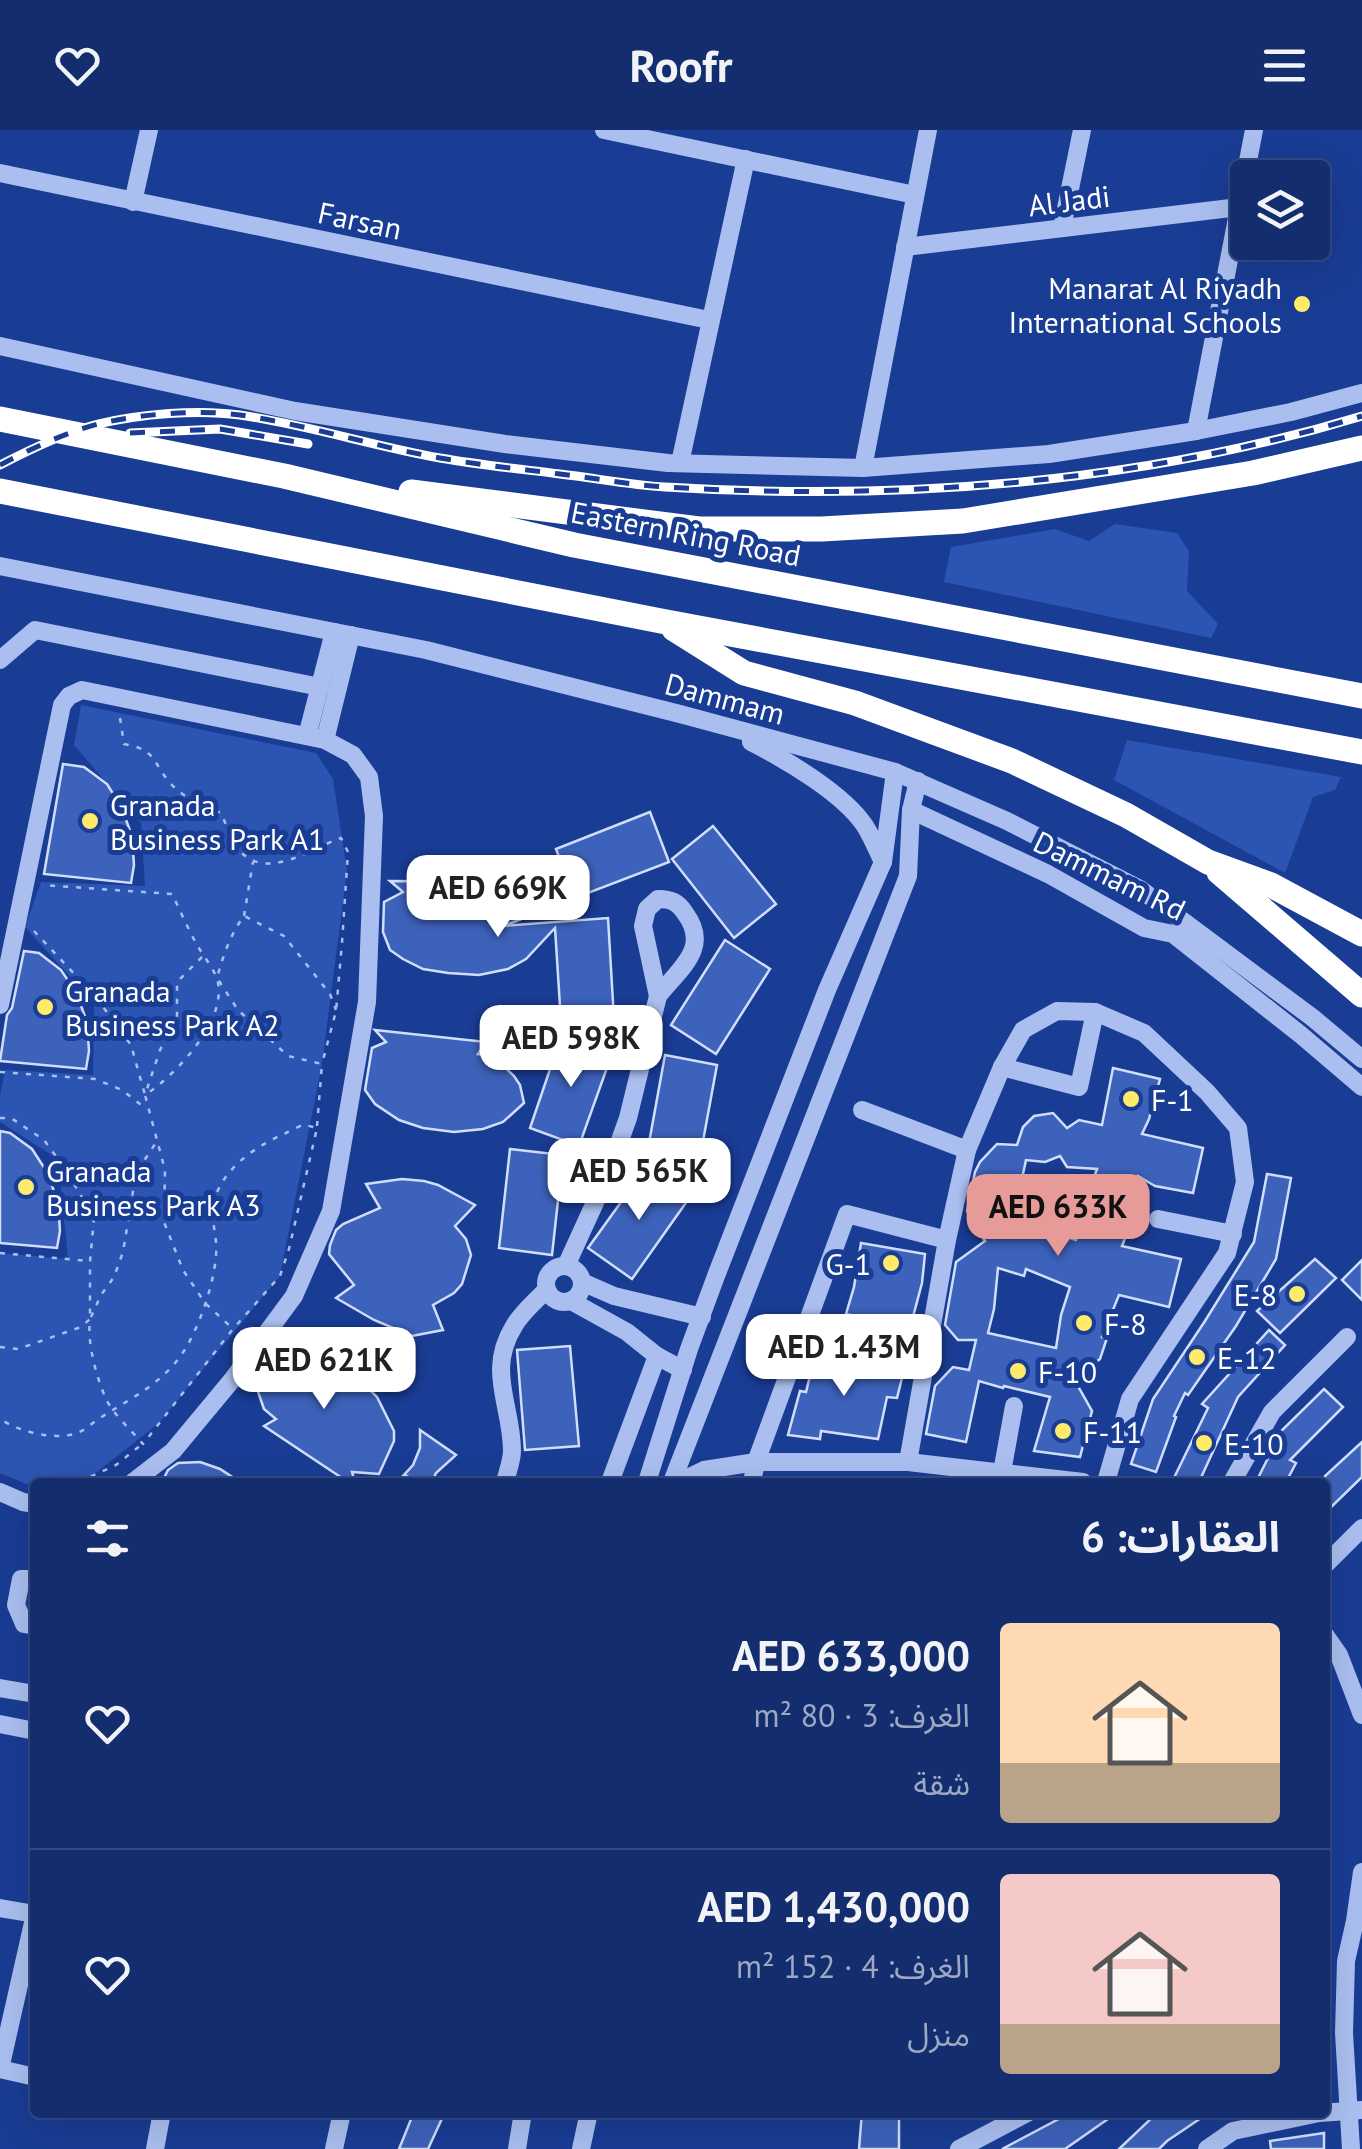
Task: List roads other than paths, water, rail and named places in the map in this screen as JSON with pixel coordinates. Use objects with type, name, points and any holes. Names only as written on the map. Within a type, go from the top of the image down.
[{"type":"highway","name":"Eastern Ring Road","points":[[0,419],[284,476],[574,545],[1362,696]]},
{"type":"highway","points":[[284,476],[698,529],[822,529],[980,518],[1253,473],[1362,448]]},
{"type":"highway","points":[[0,491],[661,621],[1362,752]]},
{"type":"highway","points":[[661,621],[744,672],[855,703],[1012,761],[1126,815],[1208,862],[1270,885],[1362,934]]},
{"type":"highway","points":[[1208,862],[1362,995]]},
{"type":"street","points":[[133,202],[150,130]]},
{"type":"street","points":[[604,130],[915,195]]},
{"type":"street","points":[[862,468],[928,130]]},
{"type":"street","points":[[1062,228],[1082,130]]},
{"type":"street","points":[[1248,160],[1254,130]]},
{"type":"street","points":[[680,463],[746,159]]},
{"type":"street","name":"Farsan","points":[[0,173],[709,320]]},
{"type":"street","name":"Al Jadi","points":[[905,247],[1230,207]]},
{"type":"street","points":[[1196,431],[1230,253]]},
{"type":"street","points":[[0,346],[295,411],[505,444],[680,463],[862,468],[1049,454],[1196,431],[1362,394]]},
{"type":"street","name":"Dammam","points":[[0,568],[426,650],[895,772],[1007,821],[1140,889],[1362,1059]]},
{"type":"street","points":[[0,660],[35,630],[317,687]]},
{"type":"street","points":[[316,738],[317,687],[342,634]]},
{"type":"street","points":[[316,738],[342,634]]},
{"type":"street","points":[[0,1005],[62,706],[69,696],[82,690],[316,738],[354,755],[369,777],[374,816],[367,1002],[332,1211],[294,1296],[232,1380],[172,1450],[138,1478]]},
{"type":"street","points":[[720,725],[780,756],[825,787],[863,823],[883,862]]},
{"type":"street","points":[[883,862],[895,772]]},
{"type":"street","points":[[678,1478],[908,876],[911,810],[918,781]]},
{"type":"street","points":[[648,1478],[702,1317],[826,990],[883,862],[911,810]]},
{"type":"street","name":"Dammam Rd","points":[[911,810],[1048,874],[1144,928],[1172,934],[1362,1087]]},
{"type":"street","points":[[566,1266],[608,1174],[628,1118],[658,996],[697,941],[695,927],[682,907],[670,898],[658,899],[647,908],[643,926],[658,996]]},
{"type":"street","points":[[908,1462],[946,1240],[967,1150],[1002,1067],[1023,1030],[1057,1011],[1095,1012],[1144,1034],[1207,1092],[1238,1128],[1245,1182],[1227,1252],[1130,1399],[1107,1478]]},
{"type":"street","points":[[1002,1067],[1079,1087],[1095,1012]]},
{"type":"street","points":[[862,1110],[967,1150]]},
{"type":"street","points":[[753,1478],[846,1214],[946,1240]]},
{"type":"street","points":[[1158,1220],[1233,1234]]},
{"type":"street","points":[[560,1266],[577,1271],[582,1282],[580,1294],[571,1301],[559,1302],[545,1284],[550,1272],[560,1266]]},
{"type":"street","points":[[582,1282],[614,1296],[702,1317]]},
{"type":"street","points":[[506,1478],[512,1452],[500,1376],[502,1356],[516,1321],[546,1290]]},
{"type":"street","points":[[602,1318],[614,1296]]},
{"type":"street","points":[[571,1301],[684,1370]]},
{"type":"street","points":[[627,1332],[637,1319],[642,1302]]},
{"type":"street","points":[[805,1329],[927,1353]]},
{"type":"street","points":[[1234,1478],[1272,1412],[1346,1337]]},
{"type":"street","points":[[611,1478],[657,1356]]},
{"type":"street","points":[[1002,1472],[1014,1406]]},
{"type":"street","points":[[685,1478],[704,1470],[756,1462],[908,1462],[1026,1478]]},
{"type":"street","points":[[876,1478],[878,1462]]},
{"type":"street","points":[[0,1492],[30,1503]]},
{"type":"street","points":[[1330,1560],[1362,1528]]},
{"type":"street","points":[[30,1579],[21,1580],[16,1605],[24,1624],[30,1625]]},
{"type":"street","points":[[1330,1642],[1362,1716]]},
{"type":"street","points":[[0,1688],[30,1693]]},
{"type":"street","points":[[0,1724],[30,1730]]},
{"type":"street","points":[[1351,2149],[1356,2111],[1344,2033],[1346,1961],[1359,1920],[1362,1872]]},
{"type":"street","points":[[0,1908],[30,1913]]},
{"type":"street","points":[[30,1936],[0,2069],[30,2075]]},
{"type":"street","points":[[1330,2022],[1344,2033]]},
{"type":"street","points":[[1330,2113],[1356,2111]]},
{"type":"street","points":[[155,2149],[161,2118]]},
{"type":"street","points":[[334,2149],[341,2118]]},
{"type":"street","points":[[517,2149],[522,2118]]},
{"type":"street","points":[[582,2149],[588,2118]]},
{"type":"street","points":[[959,2149],[1018,2118]]},
{"type":"street","points":[[1207,2149],[1233,2130],[1298,2118]]},
{"type":"railway","points":[[0,465],[98,424],[150,415],[206,412],[265,419],[440,458],[639,485],[753,491],[929,489],[1104,472],[1191,458],[1362,416]]},
{"type":"railway","points":[[130,433],[220,429],[308,444]]},
{"type":"place","name":"Manarat Al Riyadh International Schools","points":[[1302,304]]},
{"type":"place","name":"Granada Business Park A1","points":[[90,821]]},
{"type":"place","name":"Granada Business Park A2","points":[[45,1007]]},
{"type":"place","name":"F-1","points":[[1131,1099]]},
{"type":"place","name":"Granada Business Park A3","points":[[26,1187]]},
{"type":"place","name":"G-1","points":[[891,1263]]},
{"type":"place","name":"E-8","points":[[1297,1294]]},
{"type":"place","name":"F-8","points":[[1084,1323]]},
{"type":"place","name":"E-12","points":[[1197,1357]]},
{"type":"place","name":"F-10","points":[[1018,1371]]},
{"type":"place","name":"F-11","points":[[1063,1431]]},
{"type":"place","name":"E-10","points":[[1204,1443]]}]
